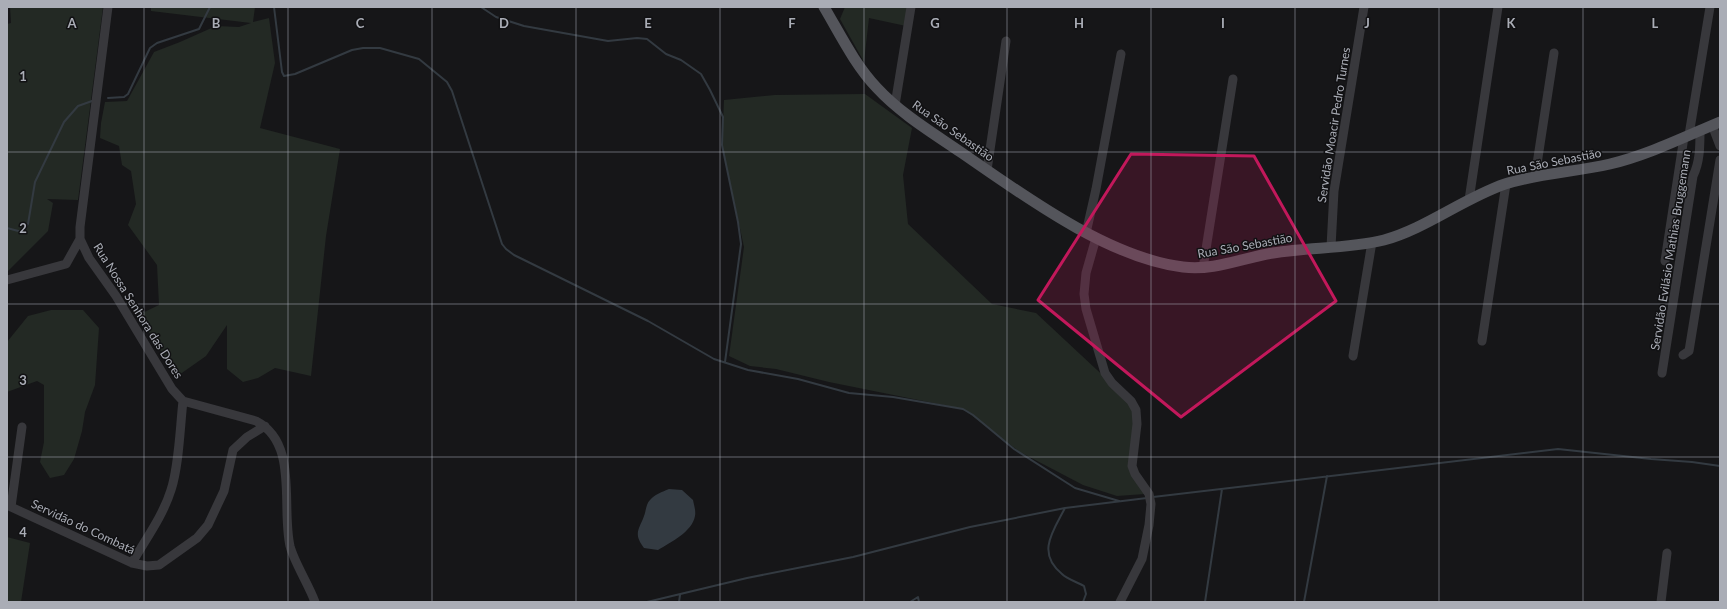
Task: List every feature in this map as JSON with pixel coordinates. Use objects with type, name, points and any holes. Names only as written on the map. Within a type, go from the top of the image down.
[{"type":"main road","name":"Rua São Sebastião","points":[[824,7],[863,71],[878,89],[895,105],[989,172],[1044,208],[1091,236],[1159,262],[1181,267],[1203,268],[1270,253],[1331,247],[1388,239],[1409,231],[1469,200],[1506,184],[1535,177],[1612,164],[1716,124]]},
{"type":"street","name":"Rua Nossa Senhora das Dores","points":[[108,7],[80,227],[80,239],[89,258],[122,305],[164,378],[183,401]]},
{"type":"street","points":[[895,105],[911,7]]},
{"type":"street","name":"Servidão Moacir Pedro Turnes","points":[[1331,247],[1334,191],[1364,7]]},
{"type":"street","points":[[1469,200],[1498,7]]},
{"type":"street","points":[[1664,261],[1710,7]]},
{"type":"street","points":[[989,172],[1006,41]]},
{"type":"street","points":[[1535,177],[1554,53]]},
{"type":"street","points":[[1120,602],[1142,559],[1149,526],[1151,500],[1135,474],[1132,466],[1137,424],[1136,410],[1131,401],[1107,376],[1086,309],[1084,294],[1096,189],[1121,54]]},
{"type":"street","points":[[1203,268],[1233,79]]},
{"type":"street","points":[[989,172],[1003,96]]},
{"type":"street","points":[[1716,124],[1720,146]]},
{"type":"street","name":"Servidão Evilásio Mathias Bruggemann","points":[[1662,373],[1693,176],[1698,164],[1700,130]]},
{"type":"street","points":[[1683,355],[1689,351],[1720,160]]},
{"type":"street","points":[[1482,341],[1506,184]]},
{"type":"street","points":[[7,280],[66,264],[80,239]]},
{"type":"street","points":[[1353,356],[1372,242]]},
{"type":"street","points":[[132,563],[165,505],[173,486],[183,401],[256,421],[265,426],[274,437],[284,459],[289,540],[314,601]]},
{"type":"street","name":"Servidão do Combatá","points":[[9,505],[132,563],[147,566],[159,565],[197,538],[208,525],[224,491],[233,450],[247,437],[265,426]]},
{"type":"street","points":[[9,505],[22,427]]},
{"type":"street","points":[[1661,602],[1667,553]]},
{"type":"highlighted area","points":[[1131,154],[1254,156],[1336,301],[1181,417],[1038,300]]},
{"type":"shaded area","points":[[10,7],[103,7],[78,200],[47,199],[53,203],[48,231],[7,272],[7,24],[11,23]]},
{"type":"shaded area","points":[[151,7],[255,7],[253,22],[269,18],[275,63],[260,128],[340,149],[326,236],[311,376],[275,368],[258,378],[243,382],[227,369],[227,325],[206,356],[179,375],[162,353],[138,315],[159,305],[157,265],[128,225],[136,204],[131,171],[122,165],[119,146],[100,138],[105,102],[127,101],[154,52],[216,26],[239,27],[251,23],[151,11]]},
{"type":"shaded area","points":[[845,7],[908,7],[906,26],[869,18],[864,62],[840,19]]},
{"type":"shaded area","points":[[865,94],[912,128],[903,175],[908,224],[992,304],[1036,313],[1111,383],[1136,410],[1132,458],[1145,494],[1117,496],[1083,485],[1020,452],[963,409],[829,382],[776,369],[750,366],[729,356],[744,247],[722,145],[724,100],[775,95]]},
{"type":"shaded area","points":[[51,310],[83,310],[99,328],[95,385],[85,412],[82,431],[74,459],[64,475],[50,478],[40,462],[44,442],[44,385],[37,381],[7,392],[7,342],[28,316]]},
{"type":"shaded area","points":[[669,489],[682,490],[693,500],[695,516],[693,522],[685,532],[675,540],[658,550],[644,548],[639,539],[638,532],[648,503],[654,496]]},
{"type":"shaded area","points":[[7,537],[30,543],[21,602],[7,602]]},
{"type":"waterway","points":[[108,98],[124,97],[128,94],[150,48],[157,43],[199,29],[210,7]]},
{"type":"waterway","points":[[274,7],[282,72],[284,76],[295,74],[352,50],[363,48],[380,48],[419,59],[447,82],[452,91],[502,244],[514,255],[648,321],[714,359],[748,370],[798,379],[849,393],[893,397],[963,409],[973,415],[1014,449],[1075,488],[1119,501]]},
{"type":"waterway","points":[[481,7],[496,17],[524,26],[608,41],[637,38],[647,39],[666,54],[681,60],[701,74],[723,117],[722,145],[738,222],[741,244],[725,362]]},
{"type":"waterway","points":[[7,228],[22,232],[28,224],[35,182],[64,122],[78,106],[92,101]]},
{"type":"waterway","points":[[1153,497],[1558,449],[1720,466]]},
{"type":"waterway","points":[[1304,602],[1327,476]]},
{"type":"waterway","points":[[1205,602],[1222,489]]},
{"type":"waterway","points":[[647,602],[747,578],[853,557],[970,527],[1065,508],[1147,498]]},
{"type":"waterway","points":[[1065,508],[1052,533],[1048,550],[1054,566],[1064,576],[1084,586],[1086,594],[1083,602]]},
{"type":"waterway","points":[[679,602],[680,595]]},
{"type":"waterway","points":[[910,602],[918,597],[919,602]]}]
